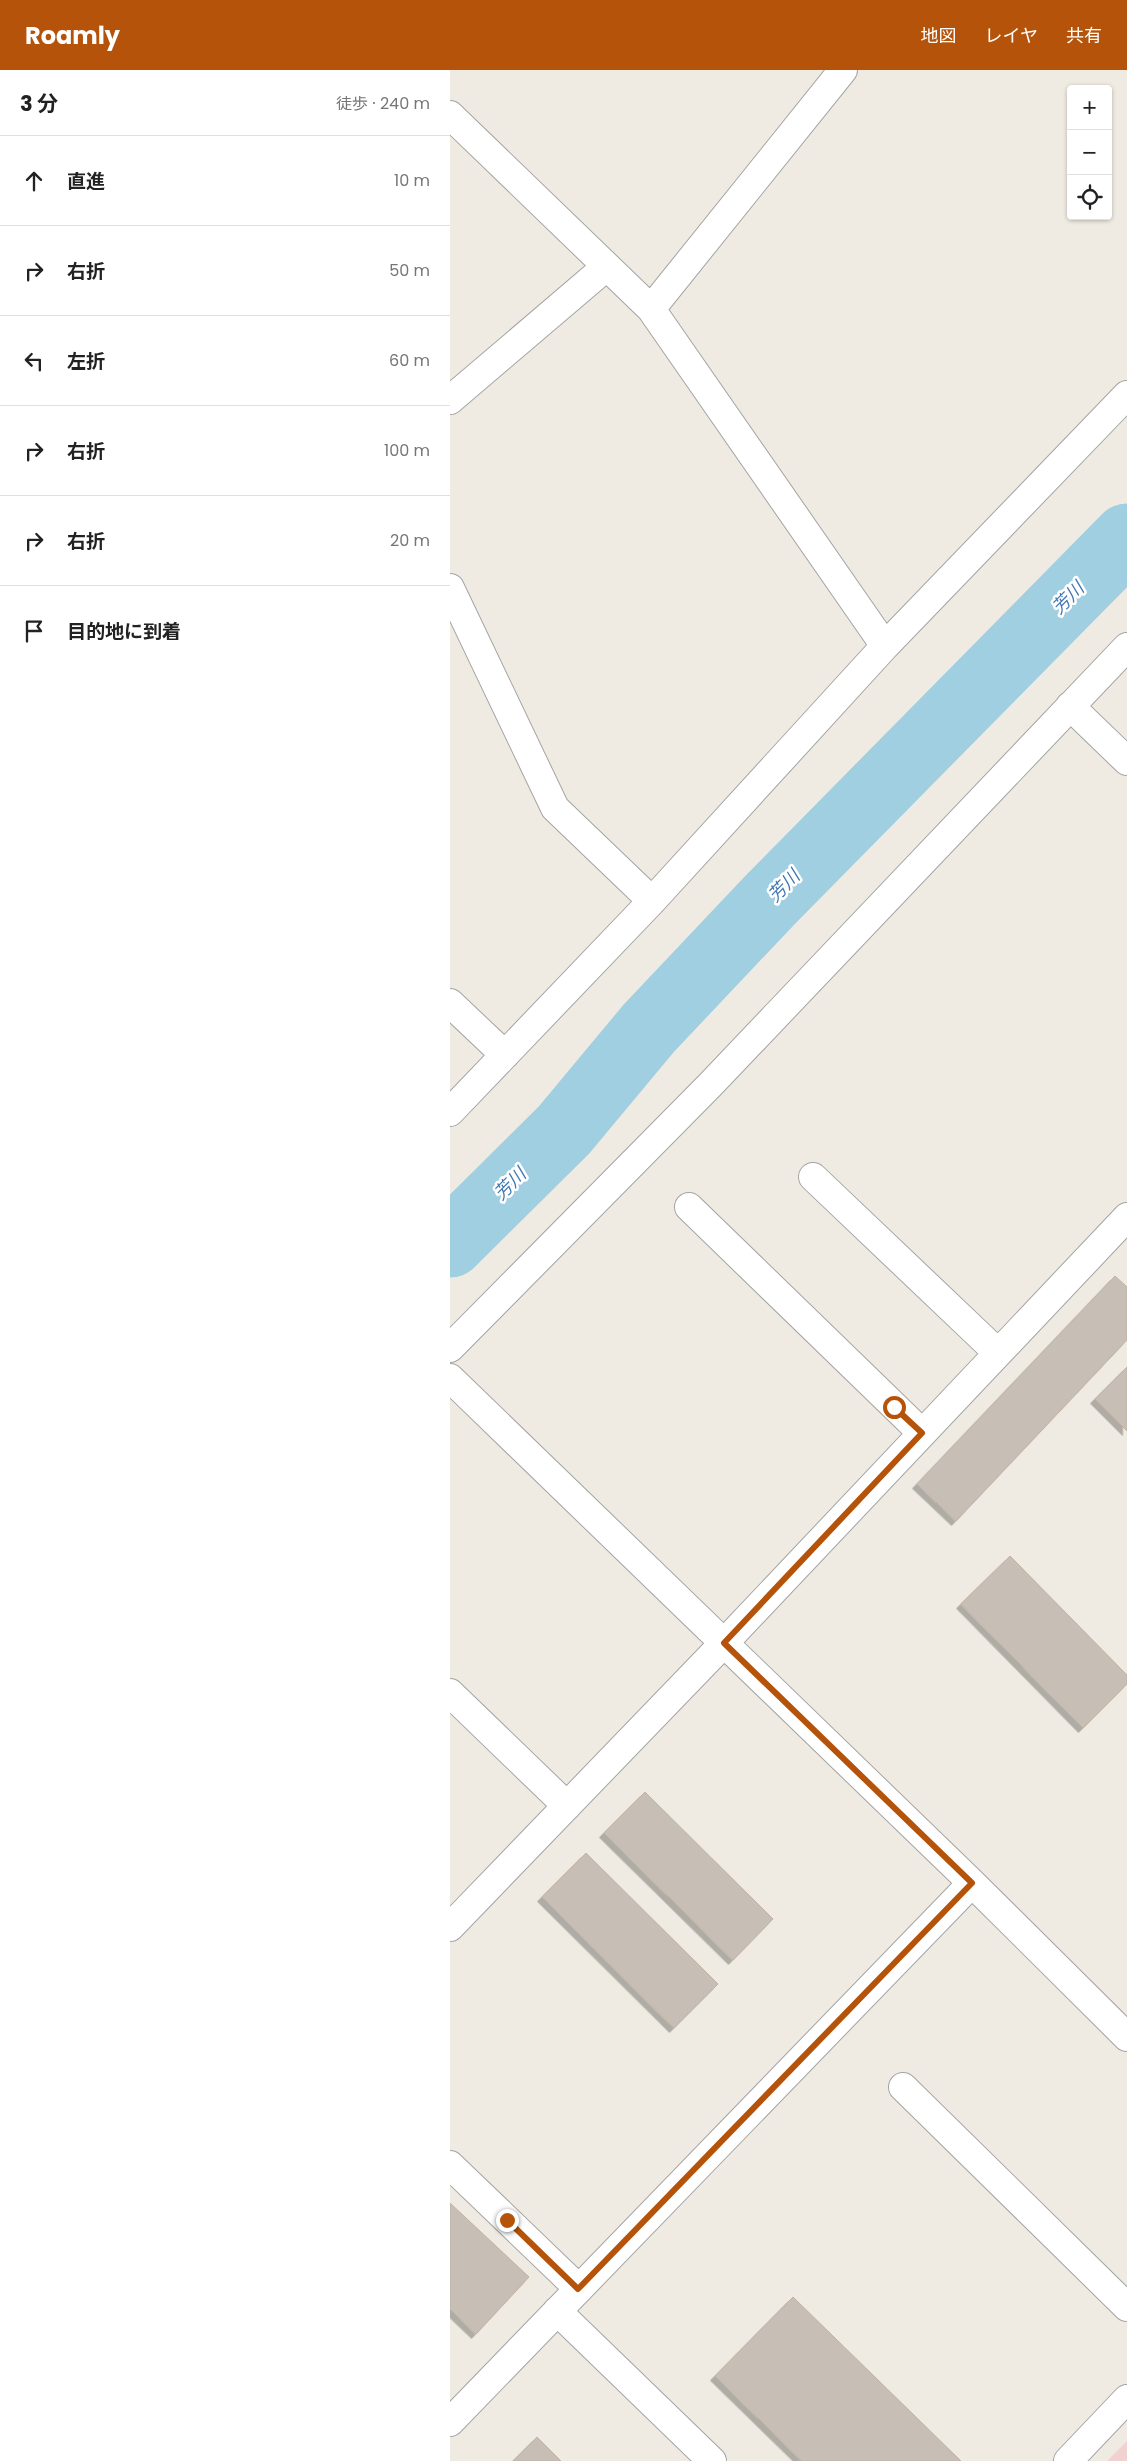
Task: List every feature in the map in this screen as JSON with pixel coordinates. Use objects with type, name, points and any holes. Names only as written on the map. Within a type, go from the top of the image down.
[{"type":"street","points":[[651,309],[842,70]]},
{"type":"street","points":[[450,114],[651,309],[885,646]]},
{"type":"street","points":[[450,400],[606,267]]},
{"type":"street","points":[[450,1112],[652,901],[885,646],[1127,395]]},
{"type":"street","points":[[450,588],[555,808],[652,901]]},
{"type":"street","points":[[450,1348],[710,1085],[1127,647]]},
{"type":"street","points":[[1070,706],[1127,761]]},
{"type":"street","points":[[450,1003],[504,1055]]},
{"type":"street","points":[[813,1177],[998,1353]]},
{"type":"street","points":[[689,1208],[922,1433]]},
{"type":"street","points":[[450,1926],[724,1643],[1127,1217]]},
{"type":"street","points":[[450,1378],[972,1883],[1127,2037]]},
{"type":"street","points":[[450,1693],[567,1806]]},
{"type":"street","points":[[450,2422],[972,1883]]},
{"type":"street","points":[[903,2087],[1127,2308]]},
{"type":"street","points":[[450,2164],[578,2289]]},
{"type":"street","points":[[557,2311],[712,2461]]},
{"type":"street","points":[[1068,2461],[1127,2400]]},
{"type":"shaded area","points":[[1127,2441],[1127,2461],[1107,2461]]},
{"type":"building","points":[[1115,1276],[1127,1287],[1127,1340],[956,1521],[917,1484]]},
{"type":"building","points":[[1127,1367],[1127,1431],[1095,1399]]},
{"type":"building","points":[[1010,1556],[1127,1675],[1127,1684],[1083,1728],[961,1604]]},
{"type":"building","points":[[645,1792],[773,1919],[733,1960],[604,1833]]},
{"type":"building","points":[[586,1853],[718,1984],[674,2028],[542,1897]]},
{"type":"building","points":[[450,2203],[529,2277],[476,2334],[450,2309]]},
{"type":"building","points":[[793,2297],[961,2461],[802,2461],[715,2376]]},
{"type":"building","points":[[537,2437],[561,2461],[513,2461]]},
{"type":"waterway","name":"芳川","points":[[450,1243],[564,1130],[649,1028],[771,899],[1127,538]]},
{"type":"route","points":[[507,2220],[578,2289],[972,1883],[724,1643],[922,1433],[894,1407]]}]
